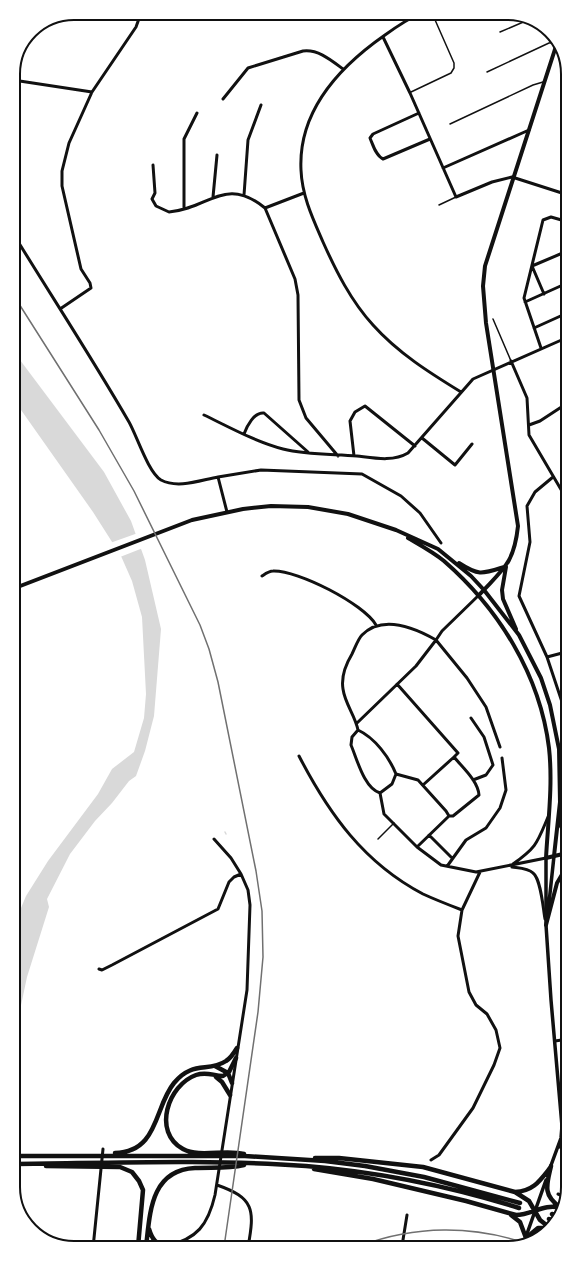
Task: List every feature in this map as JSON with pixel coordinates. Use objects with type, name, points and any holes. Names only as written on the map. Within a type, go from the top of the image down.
[{"type":"main road","points":[[554,48],[486,261],[483,281],[483,304],[492,370],[518,526],[516,543],[507,566],[502,590],[503,599],[540,678],[550,705],[559,749],[561,826]]},
{"type":"main road","points":[[20,586],[192,520],[226,512],[271,506],[308,507],[348,514],[396,530],[446,554],[474,572],[484,574],[507,566]]},
{"type":"main road","points":[[396,530],[442,560],[479,595],[507,633],[526,669],[536,696],[549,748],[549,813],[546,858],[561,854]]},
{"type":"main road","points":[[446,554],[484,590],[519,635]]},
{"type":"main road","points":[[479,595],[507,566]]},
{"type":"main road","points":[[554,856],[560,802]]},
{"type":"main road","points":[[546,925],[557,883],[561,876]]},
{"type":"main road","points":[[20,1156],[118,1153],[134,1148],[148,1137],[156,1126],[163,1102],[174,1083],[192,1069],[214,1066],[228,1060],[238,1048]]},
{"type":"main road","points":[[236,1058],[228,1073],[221,1077],[205,1073],[189,1078],[174,1092],[166,1116],[170,1136],[179,1146],[188,1151],[236,1152],[251,1156]]},
{"type":"main road","points":[[214,1066],[228,1073],[232,1083]]},
{"type":"main road","points":[[212,1074],[222,1082],[230,1095]]},
{"type":"main road","points":[[44,1154],[251,1156],[305,1159],[325,1156],[450,1183],[520,1203]]},
{"type":"main road","points":[[20,1164],[120,1167],[129,1170],[139,1181],[143,1190],[138,1241]]},
{"type":"main road","points":[[44,1165],[251,1164],[305,1166],[323,1172],[364,1175],[429,1184],[519,1208]]},
{"type":"main road","points":[[145,1241],[154,1195],[161,1184],[172,1174],[191,1168],[234,1167],[251,1164]]},
{"type":"main road","points":[[365,1164],[436,1170],[515,1192],[528,1201],[536,1211],[540,1220],[546,1224]]},
{"type":"main road","points":[[515,1192],[529,1190],[534,1187],[551,1166]]},
{"type":"main road","points":[[551,1166],[547,1190],[552,1201],[557,1205]]},
{"type":"main road","points":[[364,1175],[466,1201],[510,1214],[524,1215],[548,1206],[557,1207]]},
{"type":"main road","points":[[510,1214],[520,1222],[528,1233]]},
{"type":"main road","points":[[148,1225],[155,1241]]},
{"type":"main road","points":[[526,1237],[528,1233],[538,1228],[542,1228]]},
{"type":"street","points":[[60,309],[91,288],[90,283],[81,269],[62,186],[62,171],[69,143],[92,92],[136,27],[138,20]]},
{"type":"street","points":[[410,20],[383,37],[343,69],[325,90],[310,119],[303,144],[301,170],[304,193],[310,212],[339,278],[372,324],[410,359],[461,392]]},
{"type":"street","points":[[383,37],[410,93],[456,198],[492,182],[512,177],[561,193]]},
{"type":"street","points":[[223,99],[248,68],[303,51],[310,50],[318,52],[343,69]]},
{"type":"street","points":[[20,81],[92,92]]},
{"type":"street","points":[[244,195],[248,140],[260,106]]},
{"type":"street","points":[[419,113],[373,134],[370,138],[379,157],[383,159],[430,139]]},
{"type":"street","points":[[184,209],[184,139],[197,114]]},
{"type":"street","points":[[444,168],[529,130]]},
{"type":"street","points":[[213,197],[217,155]]},
{"type":"street","points":[[153,165],[155,193],[152,199],[156,206],[169,212],[197,205],[213,197],[230,193],[244,195],[265,208],[295,279],[298,295],[299,400],[306,418],[338,456]]},
{"type":"street","points":[[265,208],[304,193]]},
{"type":"street","points":[[541,348],[524,297],[543,220],[551,217],[561,220]]},
{"type":"street","points":[[20,245],[115,398],[131,426],[153,472],[157,476],[168,482],[186,483],[260,470],[362,474],[401,496],[420,513],[441,543]]},
{"type":"street","points":[[532,266],[561,254]]},
{"type":"street","points":[[532,266],[544,294]]},
{"type":"street","points":[[525,302],[561,286]]},
{"type":"street","points":[[534,328],[561,316]]},
{"type":"street","points":[[204,415],[244,434],[283,449],[338,456],[386,459],[400,458],[415,446],[473,379],[561,340]]},
{"type":"street","points":[[511,361],[527,398],[528,424],[531,438],[561,490]]},
{"type":"street","points":[[354,456],[350,421],[355,412],[365,406],[415,446]]},
{"type":"street","points":[[528,424],[540,421],[561,407]]},
{"type":"street","points":[[244,434],[246,427],[257,415],[264,414],[310,453]]},
{"type":"street","points":[[422,438],[455,465],[472,444]]},
{"type":"street","points":[[218,477],[226,512]]},
{"type":"street","points":[[553,477],[535,492],[527,506],[530,542],[519,596],[547,657],[561,699]]},
{"type":"street","points":[[262,576],[274,571],[298,575],[317,583],[358,608],[373,619],[376,625]]},
{"type":"street","points":[[357,723],[416,666],[442,631],[479,595]]},
{"type":"street","points":[[380,793],[392,784],[396,774],[391,763],[375,743],[358,730],[357,723],[342,688],[348,660],[362,635],[376,625],[395,624],[424,633],[436,640],[467,678],[486,707],[500,747]]},
{"type":"street","points":[[547,657],[561,653]]},
{"type":"street","points":[[397,684],[458,753],[423,785]]},
{"type":"street","points":[[471,718],[484,737],[493,765],[486,775],[473,780]]},
{"type":"street","points":[[358,730],[352,738],[351,744],[368,784],[376,792],[380,793]]},
{"type":"street","points":[[299,756],[330,811],[364,851],[423,894],[462,910]]},
{"type":"street","points":[[417,847],[448,816],[453,816],[479,795],[473,780],[454,758]]},
{"type":"street","points":[[448,865],[466,840],[486,828],[500,808],[506,790],[502,758]]},
{"type":"street","points":[[396,774],[418,780],[436,799],[448,816]]},
{"type":"street","points":[[380,793],[384,814],[417,847],[432,860],[441,864],[468,872],[480,872],[546,858],[546,925],[561,1114]]},
{"type":"street","points":[[510,866],[532,850],[538,841],[549,813]]},
{"type":"street","points":[[429,835],[452,858]]},
{"type":"street","points":[[183,1241],[191,1238],[200,1230],[211,1209],[248,990],[250,905],[248,890],[241,874],[231,858],[214,839]]},
{"type":"street","points":[[546,925],[554,856]]},
{"type":"street","points":[[510,866],[529,870],[538,880],[546,925]]},
{"type":"street","points":[[431,1160],[439,1154],[473,1108],[494,1065],[500,1048],[496,1030],[486,1014],[476,1004],[469,992],[458,936],[462,910],[480,872]]},
{"type":"street","points":[[99,969],[102,970],[112,965],[218,909],[229,882],[234,877],[241,874]]},
{"type":"street","points":[[555,1041],[561,1040]]},
{"type":"street","points":[[528,1233],[559,1147],[561,1133]]},
{"type":"street","points":[[95,1241],[103,1149]]},
{"type":"street","points":[[216,1185],[240,1195],[248,1204],[252,1222],[249,1241]]},
{"type":"street","points":[[403,1241],[407,1215]]},
{"type":"lane","points":[[410,93],[451,73],[454,68],[454,63],[435,20]]},
{"type":"lane","points":[[500,32],[522,22]]},
{"type":"lane","points":[[487,72],[551,43]]},
{"type":"lane","points":[[450,124],[533,85],[544,82]]},
{"type":"lane","points":[[439,206],[456,198]]},
{"type":"lane","points":[[493,319],[511,361]]},
{"type":"lane","points":[[378,838],[394,823]]},
{"type":"shaded area","points":[[20,360],[104,472],[131,521],[145,560],[161,629],[154,716],[145,751],[136,776],[129,781],[112,803],[95,821],[70,854],[47,899],[49,907],[27,977],[20,1010],[20,910],[26,896],[48,861],[98,794],[112,769],[134,752],[144,718],[146,694],[142,617],[132,581],[121,556],[93,512],[20,409]]},
{"type":"pier","points":[[138,533],[143,548],[120,557],[110,543]]},
{"type":"railway","points":[[20,305],[99,430],[134,491],[200,625],[209,649],[218,682],[256,871],[262,911],[263,957],[258,1012],[225,1241]]},
{"type":"railway","points":[[375,1241],[402,1234],[444,1230],[486,1233],[515,1240]]}]
